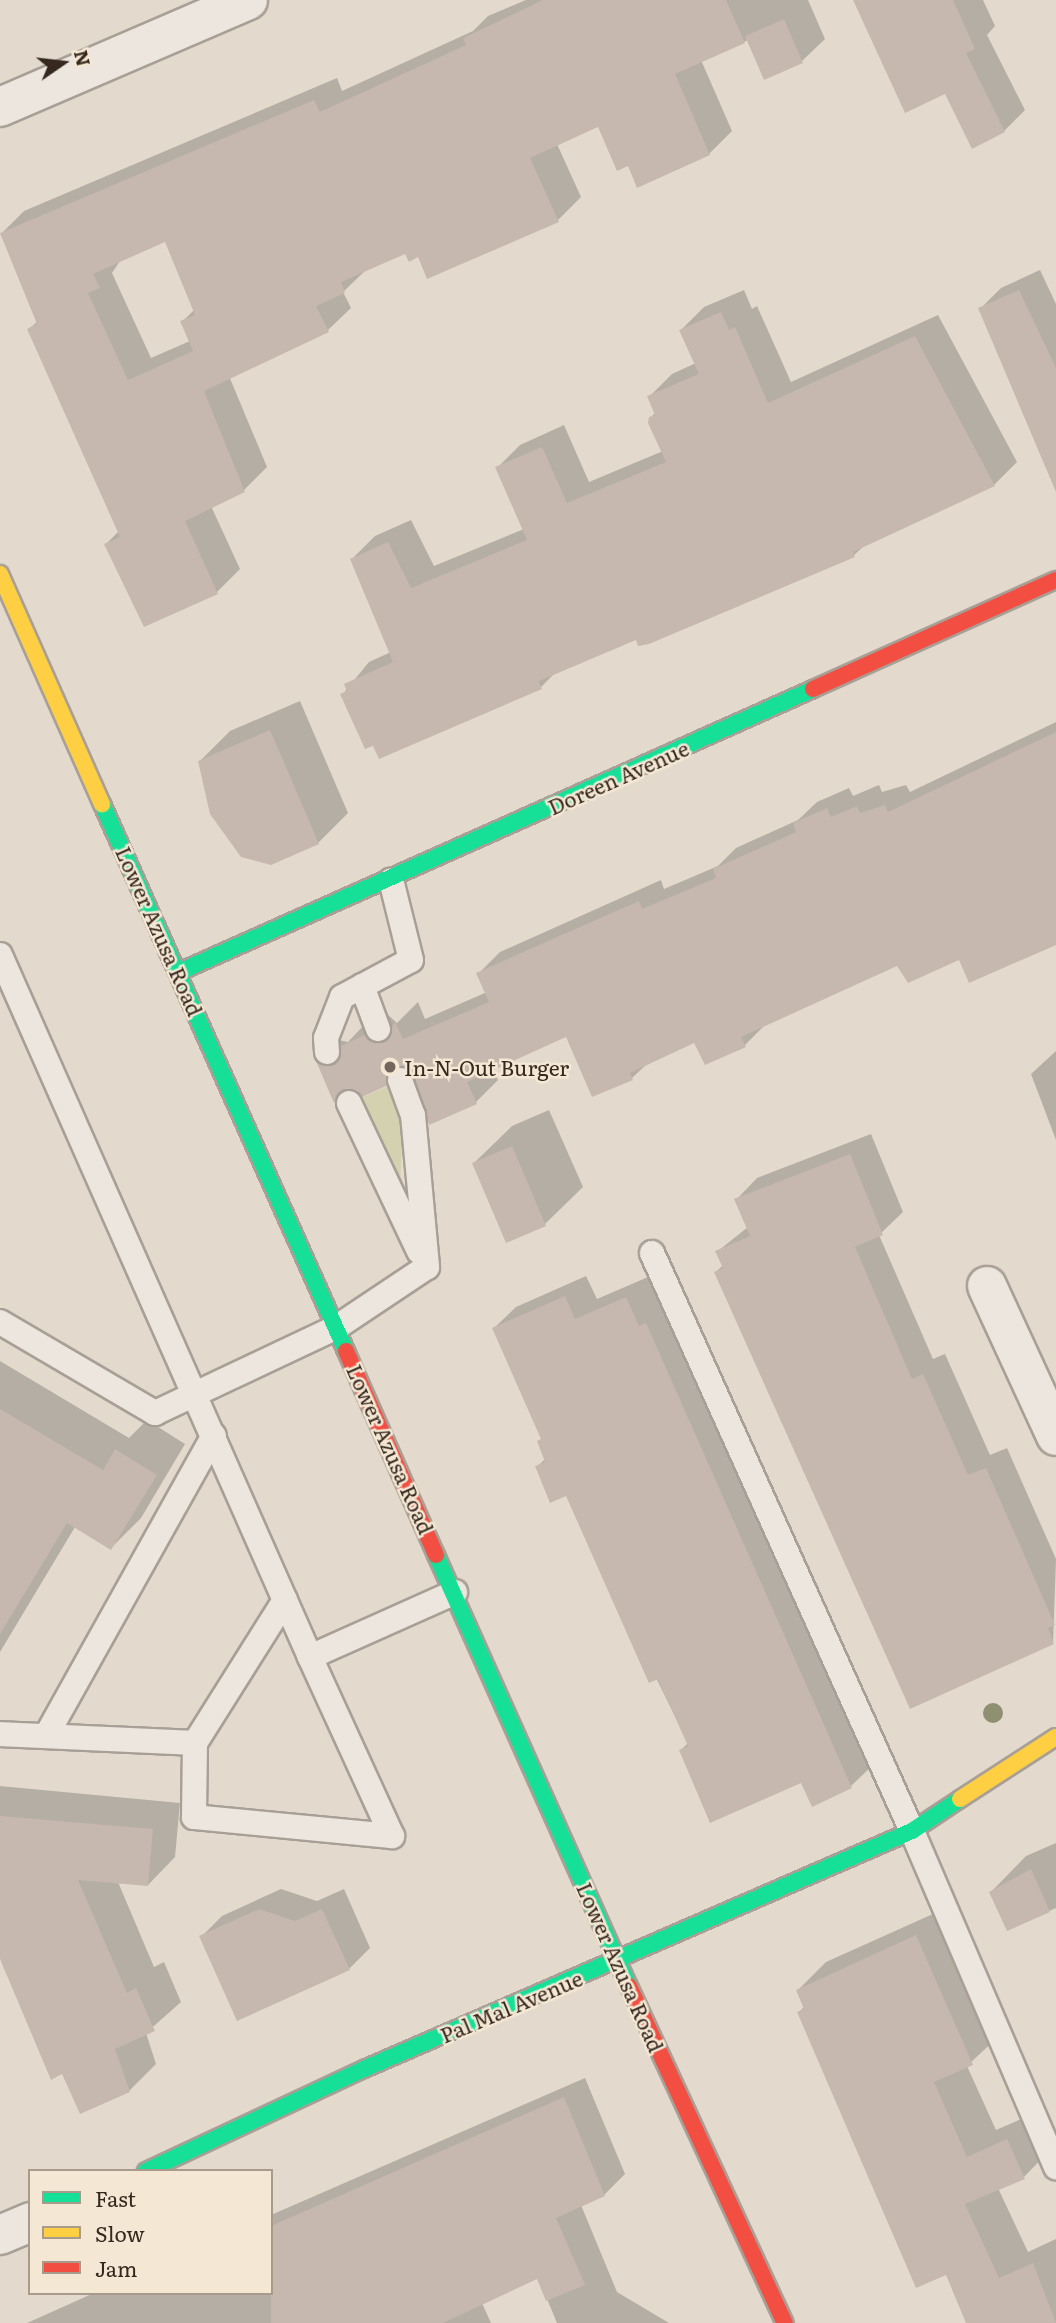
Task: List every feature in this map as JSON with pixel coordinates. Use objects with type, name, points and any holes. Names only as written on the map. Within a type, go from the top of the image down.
[{"type":"street","points":[[0,107],[248,0]]},
{"type":"street","name":"Lower Azusa Road","points":[[0,574],[8,613],[178,972],[617,1961],[785,2323]]},
{"type":"street","name":"Doreen Avenue","points":[[178,972],[390,880],[1056,580]]},
{"type":"street","points":[[988,1286],[1056,1436]]},
{"type":"street","name":"Pal Mal Avenue","points":[[150,2169],[364,2068],[617,1961],[912,1831],[1056,1737]]},
{"type":"lane","points":[[327,1052],[326,1038],[342,997],[411,960],[390,880]]},
{"type":"lane","points":[[0,955],[391,1836],[194,1817],[195,1743],[285,1600]]},
{"type":"lane","points":[[362,986],[378,1029]]},
{"type":"lane","points":[[400,1080],[413,1115],[427,1267]]},
{"type":"lane","points":[[349,1103],[427,1267]]},
{"type":"lane","points":[[652,1253],[912,1831],[1056,2167]]},
{"type":"lane","points":[[0,1322],[155,1413],[337,1327],[427,1267]]},
{"type":"lane","points":[[46,1736],[214,1436]]},
{"type":"lane","points":[[310,1657],[455,1592]]},
{"type":"lane","points":[[0,1734],[195,1743]]},
{"type":"shaded area","points":[[388,1086],[403,1121],[400,1186],[359,1099]]},
{"type":"building","points":[[543,0],[726,0],[745,43],[675,74],[710,155],[637,188],[628,166],[617,171],[598,127],[530,158],[559,222],[427,279],[418,257],[409,262],[405,254],[341,282],[345,293],[316,306],[329,332],[204,391],[245,492],[185,521],[218,594],[144,627],[104,544],[120,537],[27,329],[37,324],[0,233],[314,100],[320,112],[466,45],[463,38]],"holes":[[[165,242],[195,315],[180,321],[193,351],[128,380],[88,293],[100,288],[93,274]]]},
{"type":"building","points":[[853,0],[953,0],[975,49],[966,53],[1005,132],[972,149],[945,94],[905,113]]},
{"type":"building","points":[[784,19],[803,63],[764,80],[745,36]]},
{"type":"building","points":[[1019,290],[1056,368],[1056,492],[978,308]]},
{"type":"building","points":[[721,312],[729,330],[735,327],[768,403],[915,336],[995,486],[853,552],[855,557],[649,644],[638,646],[636,640],[539,681],[542,689],[379,759],[373,746],[365,749],[340,694],[347,691],[344,684],[393,662],[350,559],[388,542],[411,588],[527,540],[495,467],[542,447],[567,503],[666,462],[648,423],[649,417],[655,415],[647,396],[699,374],[679,330]]},
{"type":"building","points":[[270,730],[319,844],[271,865],[241,857],[210,814],[198,761]]},
{"type":"building","points":[[1056,732],[1056,945],[969,983],[959,960],[908,983],[897,966],[741,1037],[746,1047],[705,1065],[694,1043],[630,1073],[633,1080],[592,1097],[566,1037],[467,1082],[477,1104],[429,1125],[414,1075],[403,1066],[388,1071],[386,1086],[362,1097],[357,1090],[343,1089],[334,1103],[316,1061],[335,1065],[341,1046],[365,1035],[375,1043],[384,1043],[395,1022],[403,1039],[489,1002],[476,973],[639,901],[642,909],[716,878],[713,869],[796,832],[793,823],[827,808],[831,817],[857,806],[860,813],[885,805],[888,812]]},
{"type":"building","points":[[512,1146],[546,1226],[506,1243],[472,1163]]},
{"type":"building","points":[[850,1154],[883,1235],[855,1247],[912,1379],[923,1374],[968,1475],[986,1468],[1055,1625],[1048,1628],[1054,1644],[910,1709],[714,1272],[723,1268],[715,1251],[750,1236],[734,1199]]},
{"type":"building","points":[[565,1296],[575,1319],[626,1297],[639,1326],[646,1323],[852,1788],[812,1807],[801,1783],[710,1823],[679,1750],[688,1746],[658,1679],[649,1683],[566,1496],[550,1503],[535,1466],[545,1462],[537,1441],[541,1439],[492,1328]]},
{"type":"building","points":[[0,1409],[103,1470],[115,1449],[157,1475],[111,1550],[67,1523],[0,1634]]},
{"type":"building","points":[[0,1816],[153,1829],[148,1886],[78,1880],[127,1993],[136,1988],[155,2031],[115,2049],[130,2092],[80,2114],[62,2074],[51,2080],[0,1959]]},
{"type":"building","points":[[1031,1869],[1050,1912],[1007,1931],[989,1892]]},
{"type":"building","points":[[259,1909],[295,1921],[322,1909],[350,1970],[237,2021],[199,1936]]},
{"type":"building","points":[[916,1935],[973,2065],[934,2082],[967,2157],[1007,2139],[1025,2179],[965,2204],[999,2278],[1033,2263],[1056,2323],[966,2323],[946,2275],[916,2288],[797,2012],[804,2009],[796,1990]]},
{"type":"building","points":[[564,2097],[605,2196],[556,2218],[585,2285],[546,2301],[537,2279],[443,2323],[271,2323],[273,2225]]},
{"type":"traffic: fast","points":[[179,972],[813,689]]},
{"type":"traffic: fast","points":[[102,804],[346,1351]]},
{"type":"traffic: fast","points":[[436,1555],[629,1986]]},
{"type":"traffic: fast","points":[[150,2169],[364,2069],[912,1831],[960,1799]]},
{"type":"traffic: slow","points":[[0,574],[102,804]]},
{"type":"traffic: slow","points":[[960,1799],[1056,1737]]},
{"type":"traffic: jam","points":[[813,689],[1056,580]]},
{"type":"traffic: jam","points":[[346,1351],[436,1555]]},
{"type":"traffic: jam","points":[[629,1986],[785,2323]]},
{"type":"place","name":"In-N-Out Burger","points":[[390,1067]]}]
